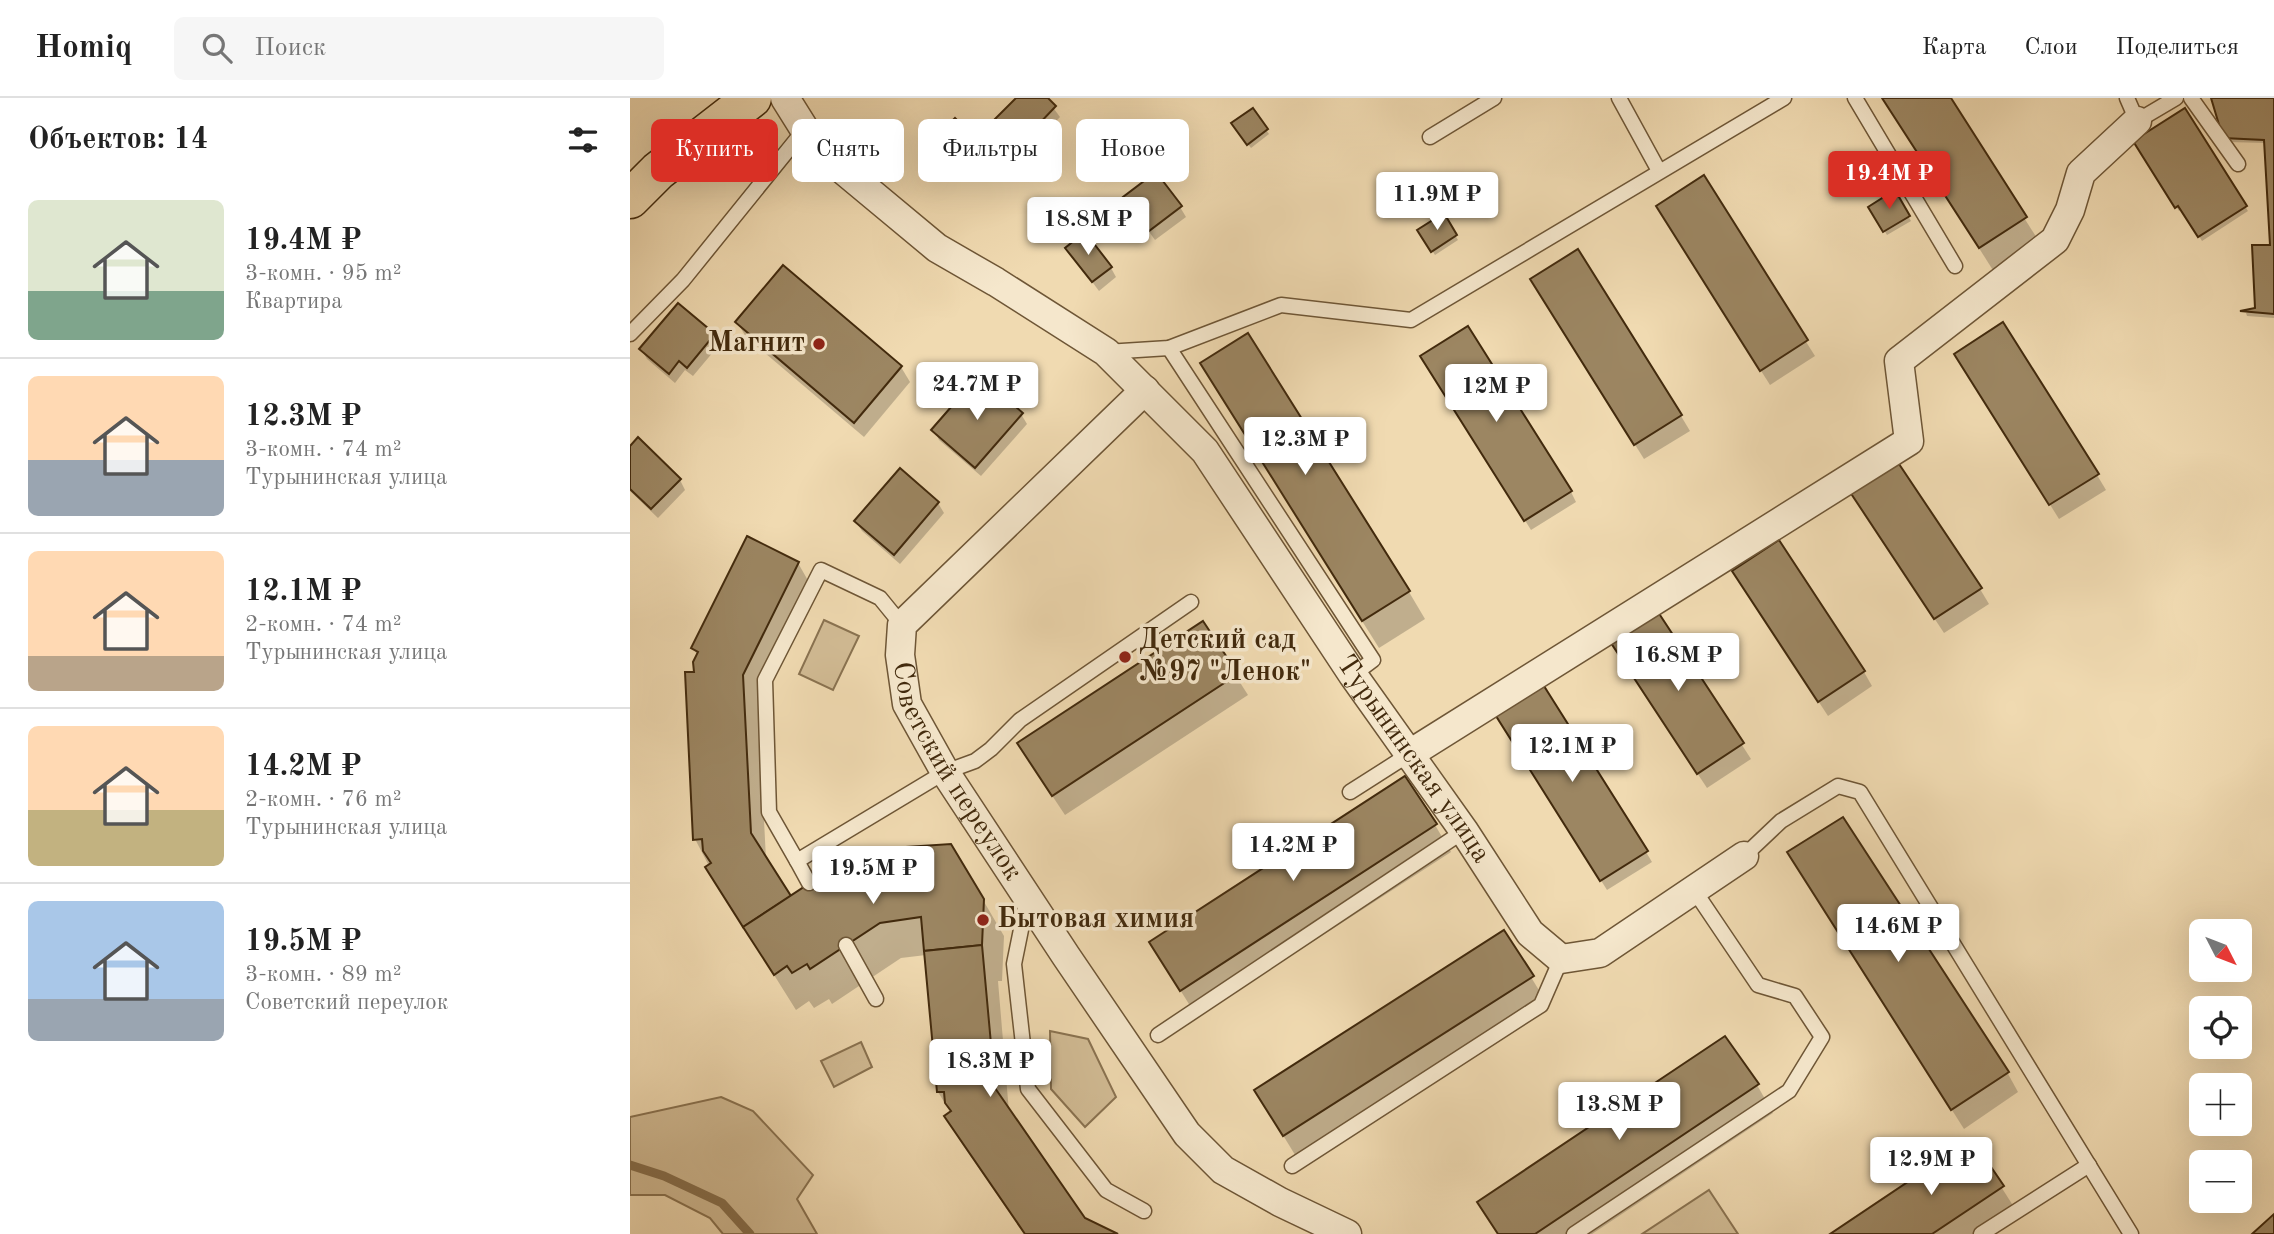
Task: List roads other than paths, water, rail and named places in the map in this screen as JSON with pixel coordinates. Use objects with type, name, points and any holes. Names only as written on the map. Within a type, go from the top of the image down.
[{"type":"main road","points":[[630,198],[658,172],[752,98]]},
{"type":"street","name":"Турынинская улица","points":[[785,98],[799,119]]},
{"type":"street","points":[[1408,755],[1909,442],[1899,361],[2055,240],[2070,210],[2081,173],[2132,109]]},
{"type":"street","name":"Турынинская улица","points":[[858,182],[937,248],[1106,352],[1205,451],[1353,676],[1464,831],[1530,933],[1562,959]]},
{"type":"street","name":"Советский переулок","points":[[1145,390],[902,625],[901,655],[907,704],[945,772],[1187,1134],[1223,1170],[1280,1202],[1347,1234]]},
{"type":"street","points":[[1562,959],[1600,953],[1744,856]]},
{"type":"lane","points":[[1430,137],[1494,98]]},
{"type":"lane","points":[[1619,98],[1659,171]]},
{"type":"lane","points":[[1106,352],[1169,348],[1281,305],[1410,320],[1784,98]]},
{"type":"lane","points":[[1856,98],[1955,266]]},
{"type":"lane","points":[[2132,109],[2176,98]]},
{"type":"lane","points":[[2191,98],[2238,164]]},
{"type":"lane","points":[[630,334],[683,279],[792,145]]},
{"type":"lane","points":[[1169,348],[1373,660],[1353,676]]},
{"type":"lane","points":[[809,883],[769,812],[765,680],[821,570],[880,598],[902,625]]},
{"type":"lane","points":[[797,861],[945,772],[975,761],[1020,720],[1191,601]]},
{"type":"lane","points":[[1350,792],[1408,755]]},
{"type":"lane","points":[[1744,856],[1781,821],[1838,786],[1860,792],[2131,1234]]},
{"type":"lane","points":[[1158,1035],[1464,831]]},
{"type":"lane","points":[[1574,1234],[1789,1091],[1822,1037],[1795,996],[1758,985],[1694,890]]},
{"type":"lane","points":[[1028,895],[1014,964],[1028,1089],[1106,1190],[1144,1211]]},
{"type":"lane","points":[[846,945],[876,999]]},
{"type":"lane","points":[[1292,1166],[1541,1004],[1562,959]]},
{"type":"lane","points":[[1981,1234],[2089,1165]]},
{"type":"waterway","points":[[630,1165],[664,1176],[722,1203],[750,1234]]},
{"type":"place","name":"Магнит","points":[[819,344]]},
{"type":"place","name":"Детский сад №97 \"Ленок\"","points":[[1125,657]]},
{"type":"place","name":"Бытовая химия","points":[[983,920]]}]
